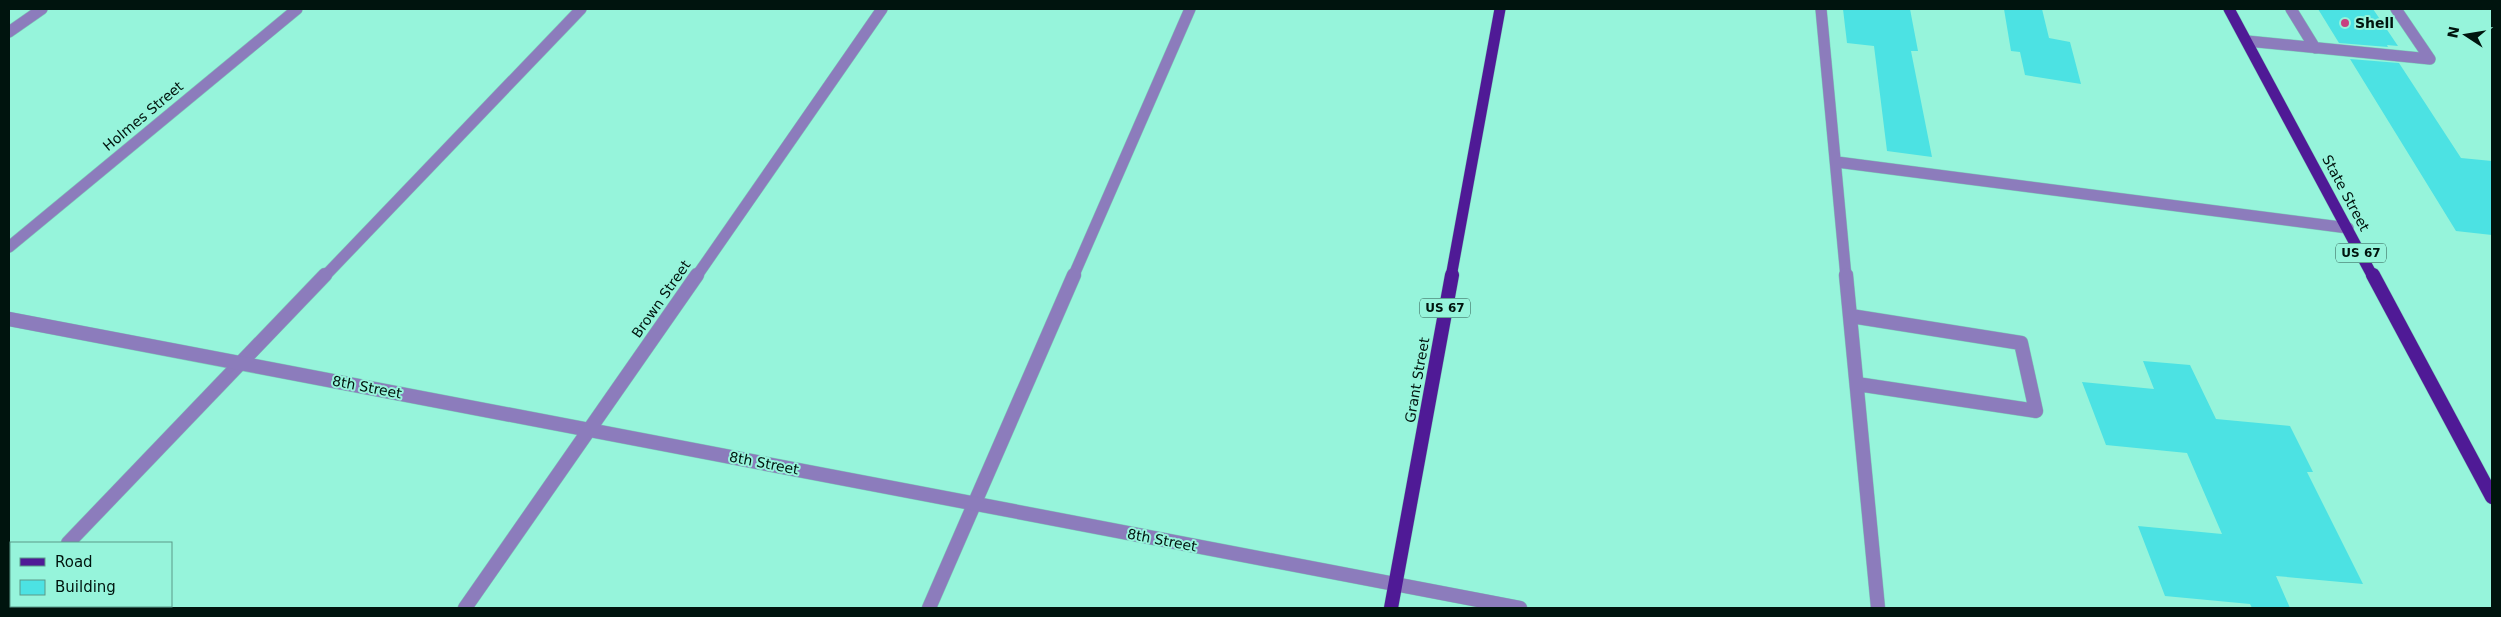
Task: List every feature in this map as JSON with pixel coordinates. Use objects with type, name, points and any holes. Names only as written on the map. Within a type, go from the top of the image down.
[{"type":"main road","name":"Grant Street","points":[[1391,608],[1500,9]]},
{"type":"main road","name":"State Street","points":[[2230,9],[2492,497]]},
{"type":"street","points":[[9,32],[42,9]]},
{"type":"street","name":"Holmes Street","points":[[9,247],[297,9]]},
{"type":"street","points":[[69,542],[581,9]]},
{"type":"street","name":"Brown Street","points":[[465,608],[882,9]]},
{"type":"street","points":[[929,608],[1190,9]]},
{"type":"street","points":[[1821,9],[1878,608]]},
{"type":"street","points":[[2291,9],[2315,48]]},
{"type":"street","points":[[2247,41],[2430,59],[2396,9]]},
{"type":"street","points":[[2354,42],[2362,52]]},
{"type":"street","points":[[1837,162],[2348,228]]},
{"type":"street","points":[[1851,316],[2021,343],[2036,411],[1857,384]]},
{"type":"street","name":"8th Street","points":[[9,319],[1520,608]]},
{"type":"building","points":[[1843,9],[1910,9],[1918,51],[1911,51],[1932,157],[1887,151],[1874,46],[1847,43]]},
{"type":"building","points":[[2004,9],[2042,9],[2049,38],[2070,42],[2081,84],[2025,75],[2020,52],[2011,51]]},
{"type":"building","name":"Shell","points":[[2318,9],[2373,9],[2398,46],[2387,45],[2388,47],[2339,43]]},
{"type":"building","points":[[2350,59],[2399,63],[2461,158],[2492,161],[2492,235],[2456,231]]},
{"type":"building","points":[[2143,361],[2190,365],[2216,419],[2290,426],[2313,472],[2307,472],[2363,584],[2276,576],[2290,608],[2252,608],[2250,604],[2165,596],[2138,526],[2222,534],[2187,453],[2106,445],[2082,382],[2154,389]]},
{"type":"place","name":"Shell","points":[[2345,23]]}]
